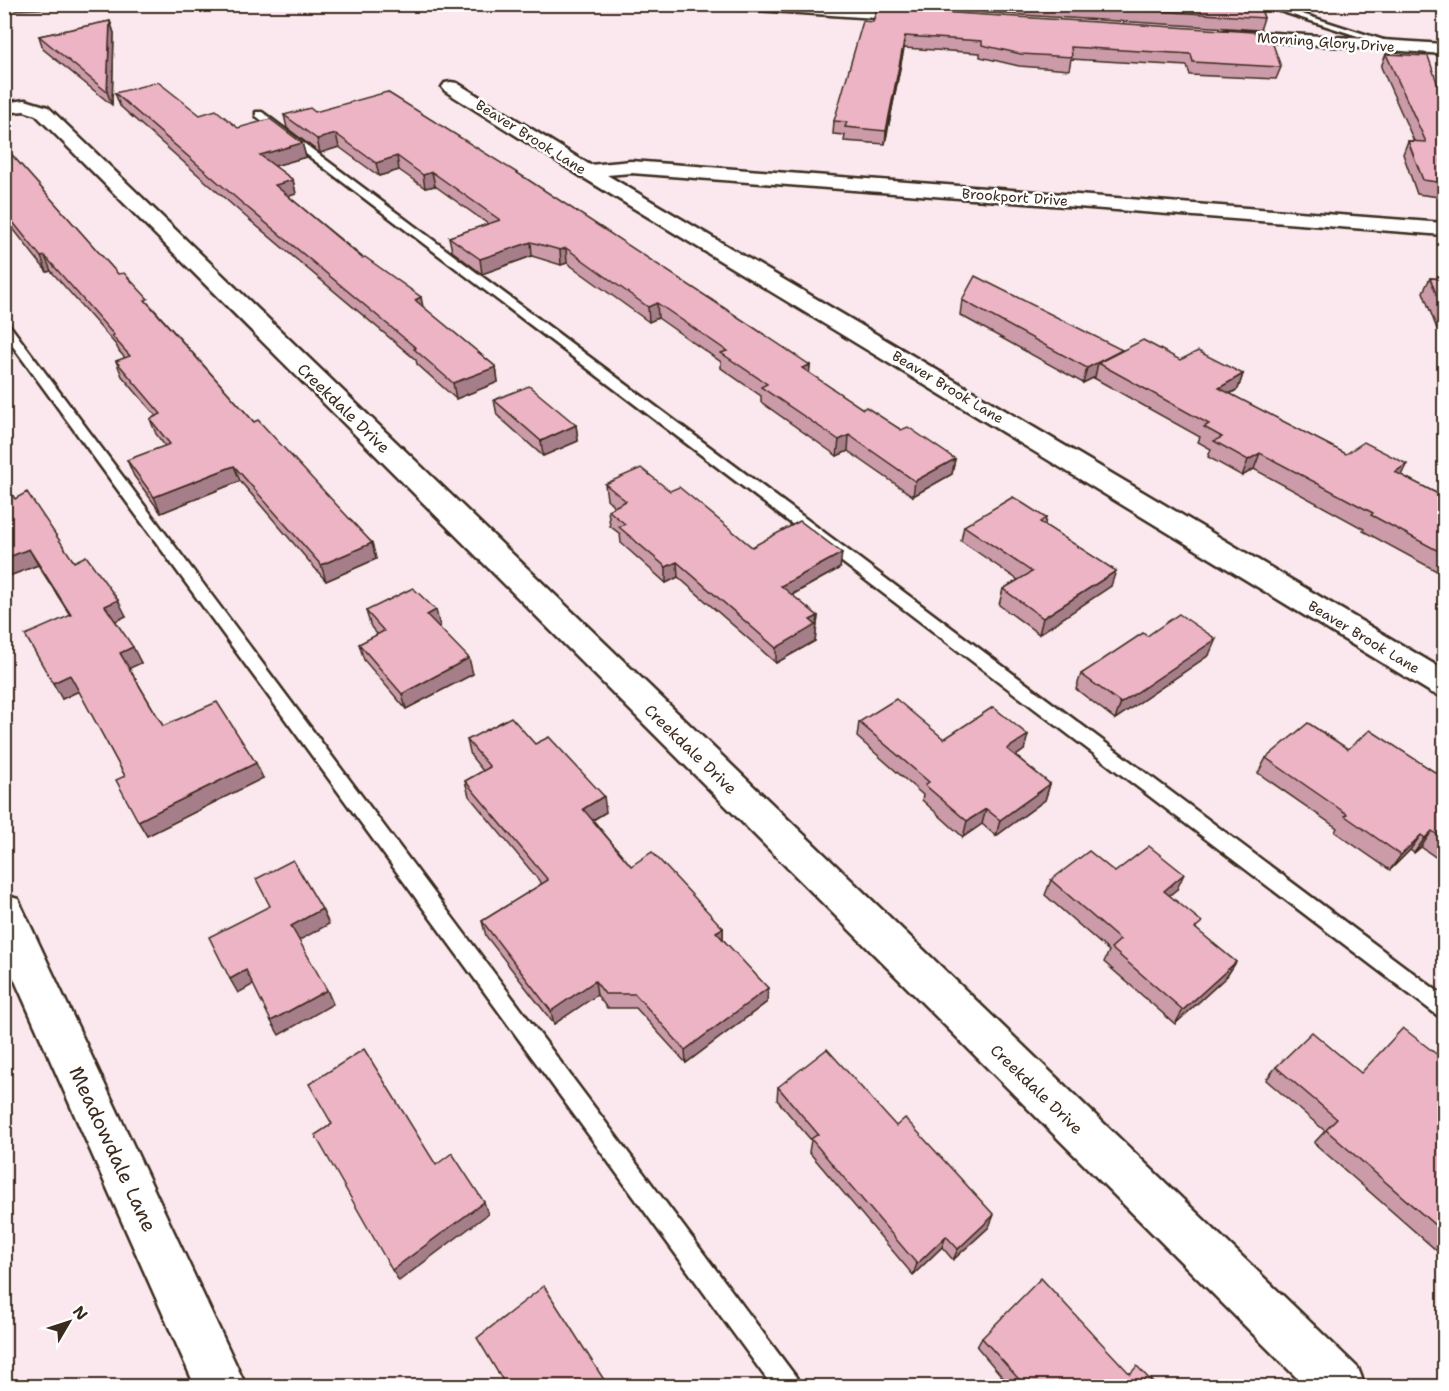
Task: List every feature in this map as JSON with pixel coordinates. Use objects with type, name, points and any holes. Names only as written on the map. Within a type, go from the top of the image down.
[{"type":"street","points":[[740,4],[853,8],[931,17]]},
{"type":"street","name":"Morning Glory Drive","points":[[1213,35],[1444,49]]},
{"type":"street","name":"Beaver Brook Lane","points":[[451,87],[586,171],[1444,685]]},
{"type":"street","name":"Creekdale Drive","points":[[4,108],[25,105],[42,111],[1340,1386]]},
{"type":"street","name":"Brookport Drive","points":[[586,171],[631,167],[1444,229]]},
{"type":"street","name":"Meadowdale Lane","points":[[4,911],[221,1386]]},
{"type":"lane","points":[[1261,4],[1400,46]]},
{"type":"lane","points":[[259,114],[1444,1008]]},
{"type":"lane","points":[[4,325],[787,1386]]},
{"type":"building","points":[[1048,4],[1259,4],[1264,18]]},
{"type":"building","points":[[877,8],[1269,33],[1281,67],[1193,62],[1191,54],[1071,47],[1072,57],[1021,54],[982,45],[982,41],[905,36],[886,131],[845,127],[847,122],[834,121],[863,21],[873,22]]},
{"type":"building","points":[[110,21],[107,92],[39,36]]},
{"type":"building","points":[[1386,54],[1428,56],[1444,103],[1444,183],[1423,180],[1408,141],[1426,142]]},
{"type":"building","points":[[158,82],[200,115],[216,110],[238,128],[270,119],[302,143],[260,155],[293,180],[275,185],[362,258],[365,257],[421,297],[415,300],[496,367],[453,383],[414,349],[416,348],[242,203],[115,93]]},
{"type":"building","points":[[387,92],[527,179],[741,319],[810,365],[802,368],[863,409],[866,407],[901,430],[908,427],[955,459],[915,481],[849,435],[839,440],[761,387],[767,384],[721,353],[727,351],[657,303],[648,307],[566,248],[560,250],[531,242],[480,259],[449,237],[500,220],[432,172],[423,175],[397,156],[376,163],[336,134],[317,139],[284,115],[310,108],[315,112]]},
{"type":"building","points":[[4,146],[118,274],[124,273],[148,299],[145,300],[254,422],[258,420],[372,543],[321,565],[234,466],[154,497],[127,460],[170,444],[150,419],[161,414],[116,361],[130,356],[112,336],[114,335],[45,256],[41,257],[4,211]]},
{"type":"building","points":[[975,276],[1122,350],[1087,368],[962,300]]},
{"type":"building","points":[[1430,278],[1444,279],[1444,314]]},
{"type":"building","points":[[1143,340],[1180,360],[1198,351],[1243,374],[1219,388],[1346,454],[1364,442],[1407,464],[1395,472],[1444,497],[1444,554],[1260,453],[1248,460],[1214,441],[1222,437],[1204,427],[1209,424],[1098,363]]},
{"type":"building","points":[[529,386],[576,425],[541,441],[494,400]]},
{"type":"building","points":[[641,468],[670,491],[679,487],[752,547],[800,521],[842,553],[781,586],[818,616],[810,620],[816,625],[776,648],[677,562],[666,567],[619,527],[625,524],[608,510],[626,501],[605,484]]},
{"type":"building","points":[[4,483],[15,499],[27,492],[74,562],[86,556],[118,600],[105,606],[133,647],[120,653],[163,726],[217,702],[256,763],[138,821],[116,780],[125,776],[70,675],[53,683],[25,635],[71,615],[29,549],[4,559]]},
{"type":"building","points":[[1013,497],[1046,518],[1040,522],[1116,571],[1043,618],[1003,589],[1032,572],[964,526]]},
{"type":"building","points":[[413,588],[436,610],[427,615],[469,658],[402,694],[359,644],[384,631],[366,611]]},
{"type":"building","points":[[1179,614],[1216,639],[1121,703],[1081,674],[1143,633],[1147,636]]},
{"type":"building","points":[[896,699],[944,739],[993,707],[1028,735],[1007,749],[1050,784],[1000,820],[986,809],[967,821],[925,785],[929,782],[859,722]]},
{"type":"building","points":[[511,717],[535,744],[549,737],[604,796],[583,809],[631,866],[652,852],[723,928],[716,932],[768,988],[685,1050],[635,994],[605,994],[595,981],[551,1011],[482,921],[548,880],[465,781],[490,767],[467,740]]},
{"type":"building","points":[[1308,723],[1348,749],[1370,730],[1444,778],[1444,840],[1432,831],[1425,838],[1421,835],[1401,855],[1266,758]]},
{"type":"building","points":[[1149,846],[1184,874],[1164,891],[1202,922],[1195,928],[1236,962],[1183,1010],[1111,948],[1120,940],[1051,880],[1089,851],[1115,872]]},
{"type":"building","points":[[293,860],[322,909],[291,926],[327,990],[271,1021],[246,970],[230,979],[209,937],[270,906],[256,879]]},
{"type":"building","points":[[1403,1028],[1444,1060],[1444,1233],[1326,1130],[1337,1119],[1276,1067],[1312,1032],[1361,1073]]},
{"type":"building","points":[[364,1049],[436,1165],[452,1153],[484,1202],[392,1270],[315,1135],[332,1124],[309,1084]]},
{"type":"building","points":[[827,1049],[896,1126],[905,1118],[994,1215],[958,1249],[946,1236],[917,1264],[811,1139],[818,1134],[778,1087]]},
{"type":"building","points":[[1041,1278],[1130,1374],[1137,1366],[1156,1386],[1025,1386],[982,1338]]},
{"type":"building","points":[[544,1286],[608,1386],[502,1386],[505,1384],[477,1338]]}]
